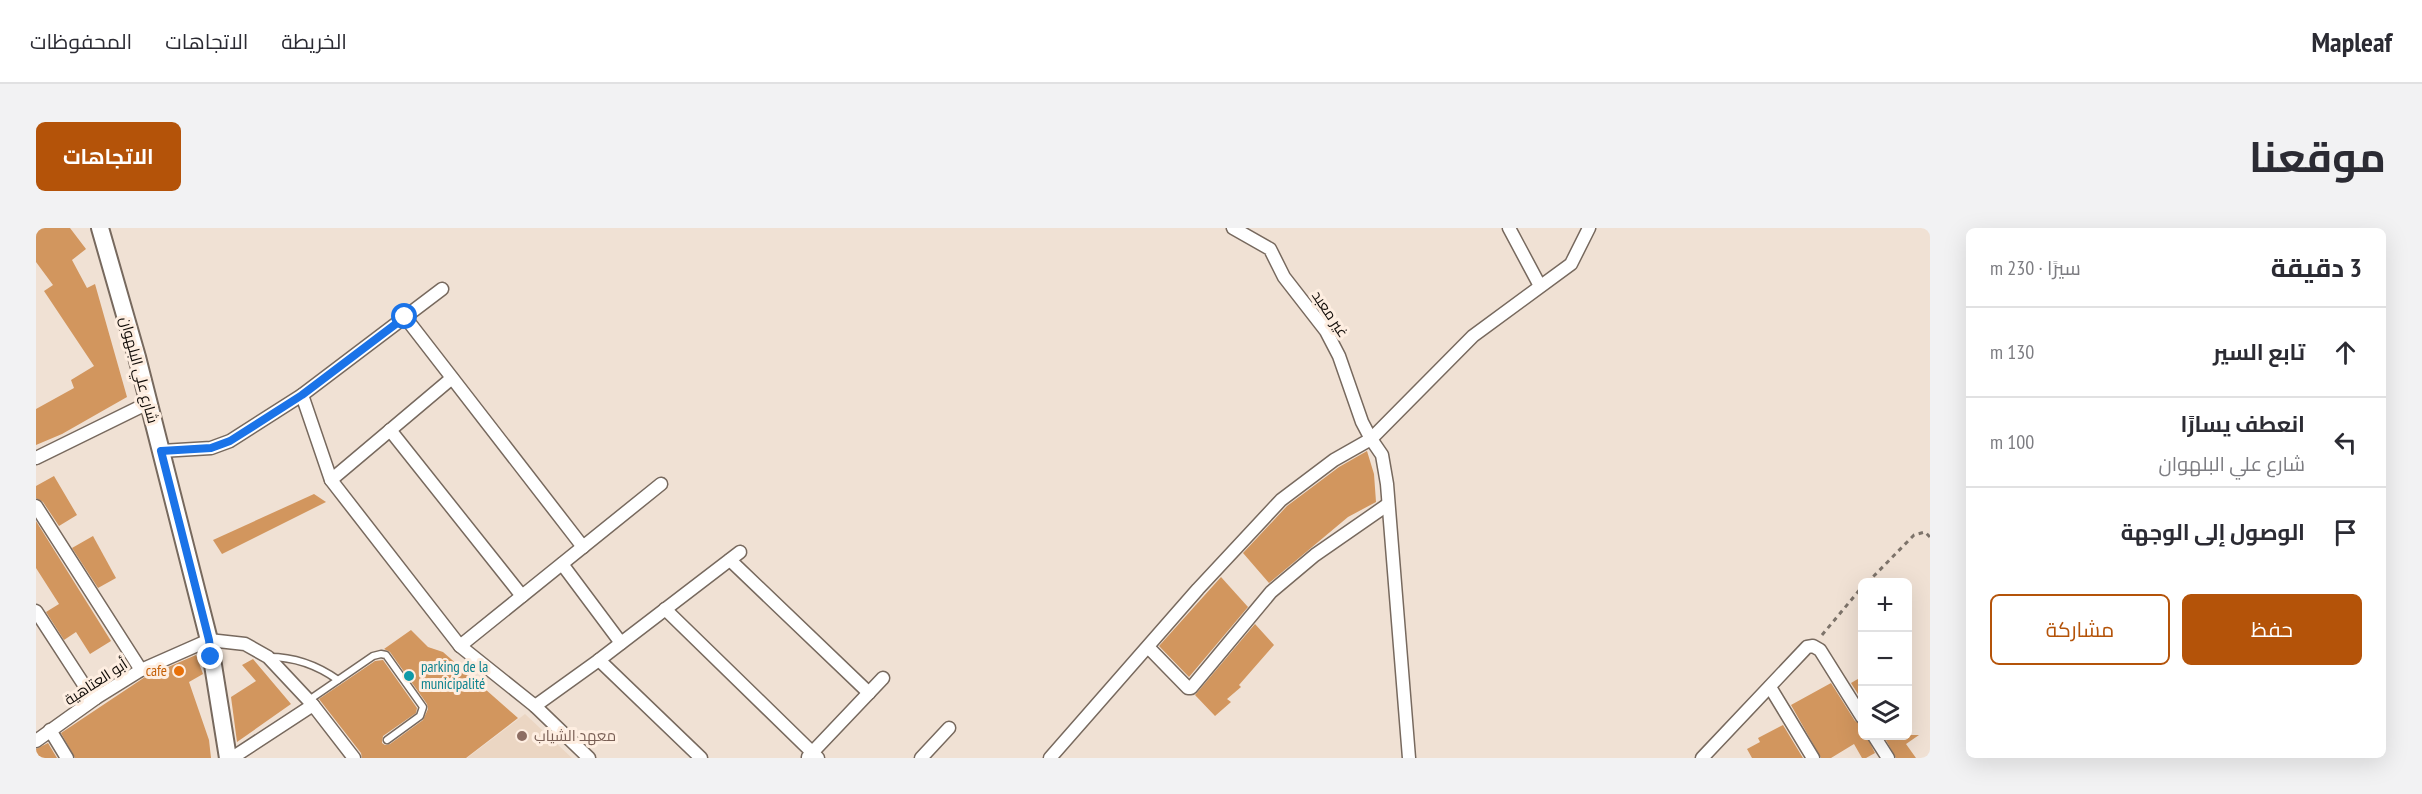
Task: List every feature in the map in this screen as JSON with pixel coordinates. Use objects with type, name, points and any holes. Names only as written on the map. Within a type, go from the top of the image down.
[{"type":"street","name":"شارع علي البلهوان","points":[[100,228],[161,451],[209,640],[230,758]]},
{"type":"street","name":"غير معبد","points":[[1233,228],[1270,249],[1284,277],[1326,331],[1339,356],[1355,406],[1371,440],[1382,455],[1408,758]]},
{"type":"street","points":[[1509,228],[1540,286]]},
{"type":"street","points":[[1050,758],[1281,500],[1334,460],[1371,440],[1473,336],[1570,264],[1589,228]]},
{"type":"street","points":[[161,451],[211,448],[230,441],[302,395],[442,289]]},
{"type":"street","points":[[405,317],[583,547]]},
{"type":"street","points":[[332,480],[453,378]]},
{"type":"street","points":[[302,395],[332,480],[460,646],[535,706],[589,758]]},
{"type":"street","points":[[36,458],[148,403]]},
{"type":"street","points":[[390,430],[522,596]]},
{"type":"street","points":[[460,646],[661,484]]},
{"type":"street","points":[[1148,647],[1188,688],[1191,688],[1271,592],[1316,555],[1387,505]]},
{"type":"street","points":[[36,506],[141,670]]},
{"type":"street","points":[[535,706],[735,556],[869,693]]},
{"type":"street","points":[[561,564],[621,643]]},
{"type":"street","points":[[665,609],[812,756],[884,678]]},
{"type":"street","points":[[36,611],[86,688],[96,698]]},
{"type":"street","points":[[209,640],[245,644],[268,657],[311,702],[348,756]]},
{"type":"street","name":"أبو العتاهية","points":[[36,741],[96,698],[141,670],[209,640]]},
{"type":"street","points":[[1702,758],[1808,647],[1813,646],[1820,650],[1858,709]]},
{"type":"street","points":[[599,660],[701,758]]},
{"type":"street","points":[[1770,687],[1813,758]]},
{"type":"street","points":[[230,758],[311,702]]},
{"type":"street","points":[[921,758],[949,728]]},
{"type":"street","points":[[50,730],[67,758]]},
{"type":"street","points":[[1877,740],[1888,758]]},
{"type":"lane","points":[[311,702],[376,654],[386,655],[421,702],[423,710],[420,716],[387,740]]},
{"type":"lane","points":[[268,657],[289,658],[310,664],[338,680]]},
{"type":"path","points":[[1872,578],[1914,535],[1925,532],[1930,537]]},
{"type":"path","points":[[1813,646],[1858,594]]},
{"type":"shaded area","name":"معهد الشياب","points":[[525,714],[572,758],[467,758]]},
{"type":"building","points":[[36,228],[70,228],[86,249],[72,260],[87,288],[95,284],[127,397],[62,434],[36,445],[36,409],[74,388],[71,380],[94,366],[44,291],[53,285],[36,262]]},
{"type":"building","points":[[1367,451],[1374,474],[1376,502],[1348,517],[1269,583],[1243,553],[1287,506],[1339,467]]},
{"type":"building","points":[[54,476],[77,515],[59,526],[43,502],[36,498],[36,486]]},
{"type":"building","points":[[314,494],[326,502],[222,554],[213,540]]},
{"type":"building","points":[[36,521],[111,641],[90,654],[76,632],[64,640],[46,612],[59,604],[36,568]]},
{"type":"building","points":[[93,536],[116,578],[98,588],[72,548]]},
{"type":"building","points":[[1221,577],[1248,607],[1189,677],[1159,646]]},
{"type":"building","points":[[1255,624],[1274,645],[1239,685],[1241,687],[1227,699],[1231,702],[1215,716],[1195,695]]},
{"type":"building","name":"parking de la municipalité","points":[[411,630],[428,647],[443,652],[518,718],[466,758],[362,758],[361,753],[319,699],[375,661],[383,660],[417,708],[416,713],[383,736],[382,743],[390,744],[423,720],[428,709],[427,704],[390,652],[384,649]]},
{"type":"building","points":[[196,655],[203,674],[189,682],[209,740],[211,758],[75,758],[61,733],[145,677]]},
{"type":"building","points":[[253,659],[291,704],[237,742],[231,697],[256,681],[242,665]]},
{"type":"building","points":[[1858,679],[1858,694],[1851,683]]},
{"type":"building","points":[[1831,683],[1858,722],[1858,740],[1868,740],[1875,753],[1862,758],[1854,744],[1831,758],[1821,758],[1791,705]]},
{"type":"building","points":[[1783,725],[1803,758],[1752,758],[1747,749],[1760,742],[1758,738]]},
{"type":"building","points":[[1886,740],[1912,740],[1906,744],[1916,758],[1896,758]]},
{"type":"building","points":[[48,743],[57,758],[36,758],[36,749]]},
{"type":"place","name":"cafe","points":[[179,671]]},
{"type":"place","name":"parking de la municipalité","points":[[409,676]]},
{"type":"place","name":"معهد الشياب","points":[[522,736]]},
{"type":"route","points":[[211,657],[209,640],[161,451],[211,448],[230,441],[302,395],[405,317]]}]
